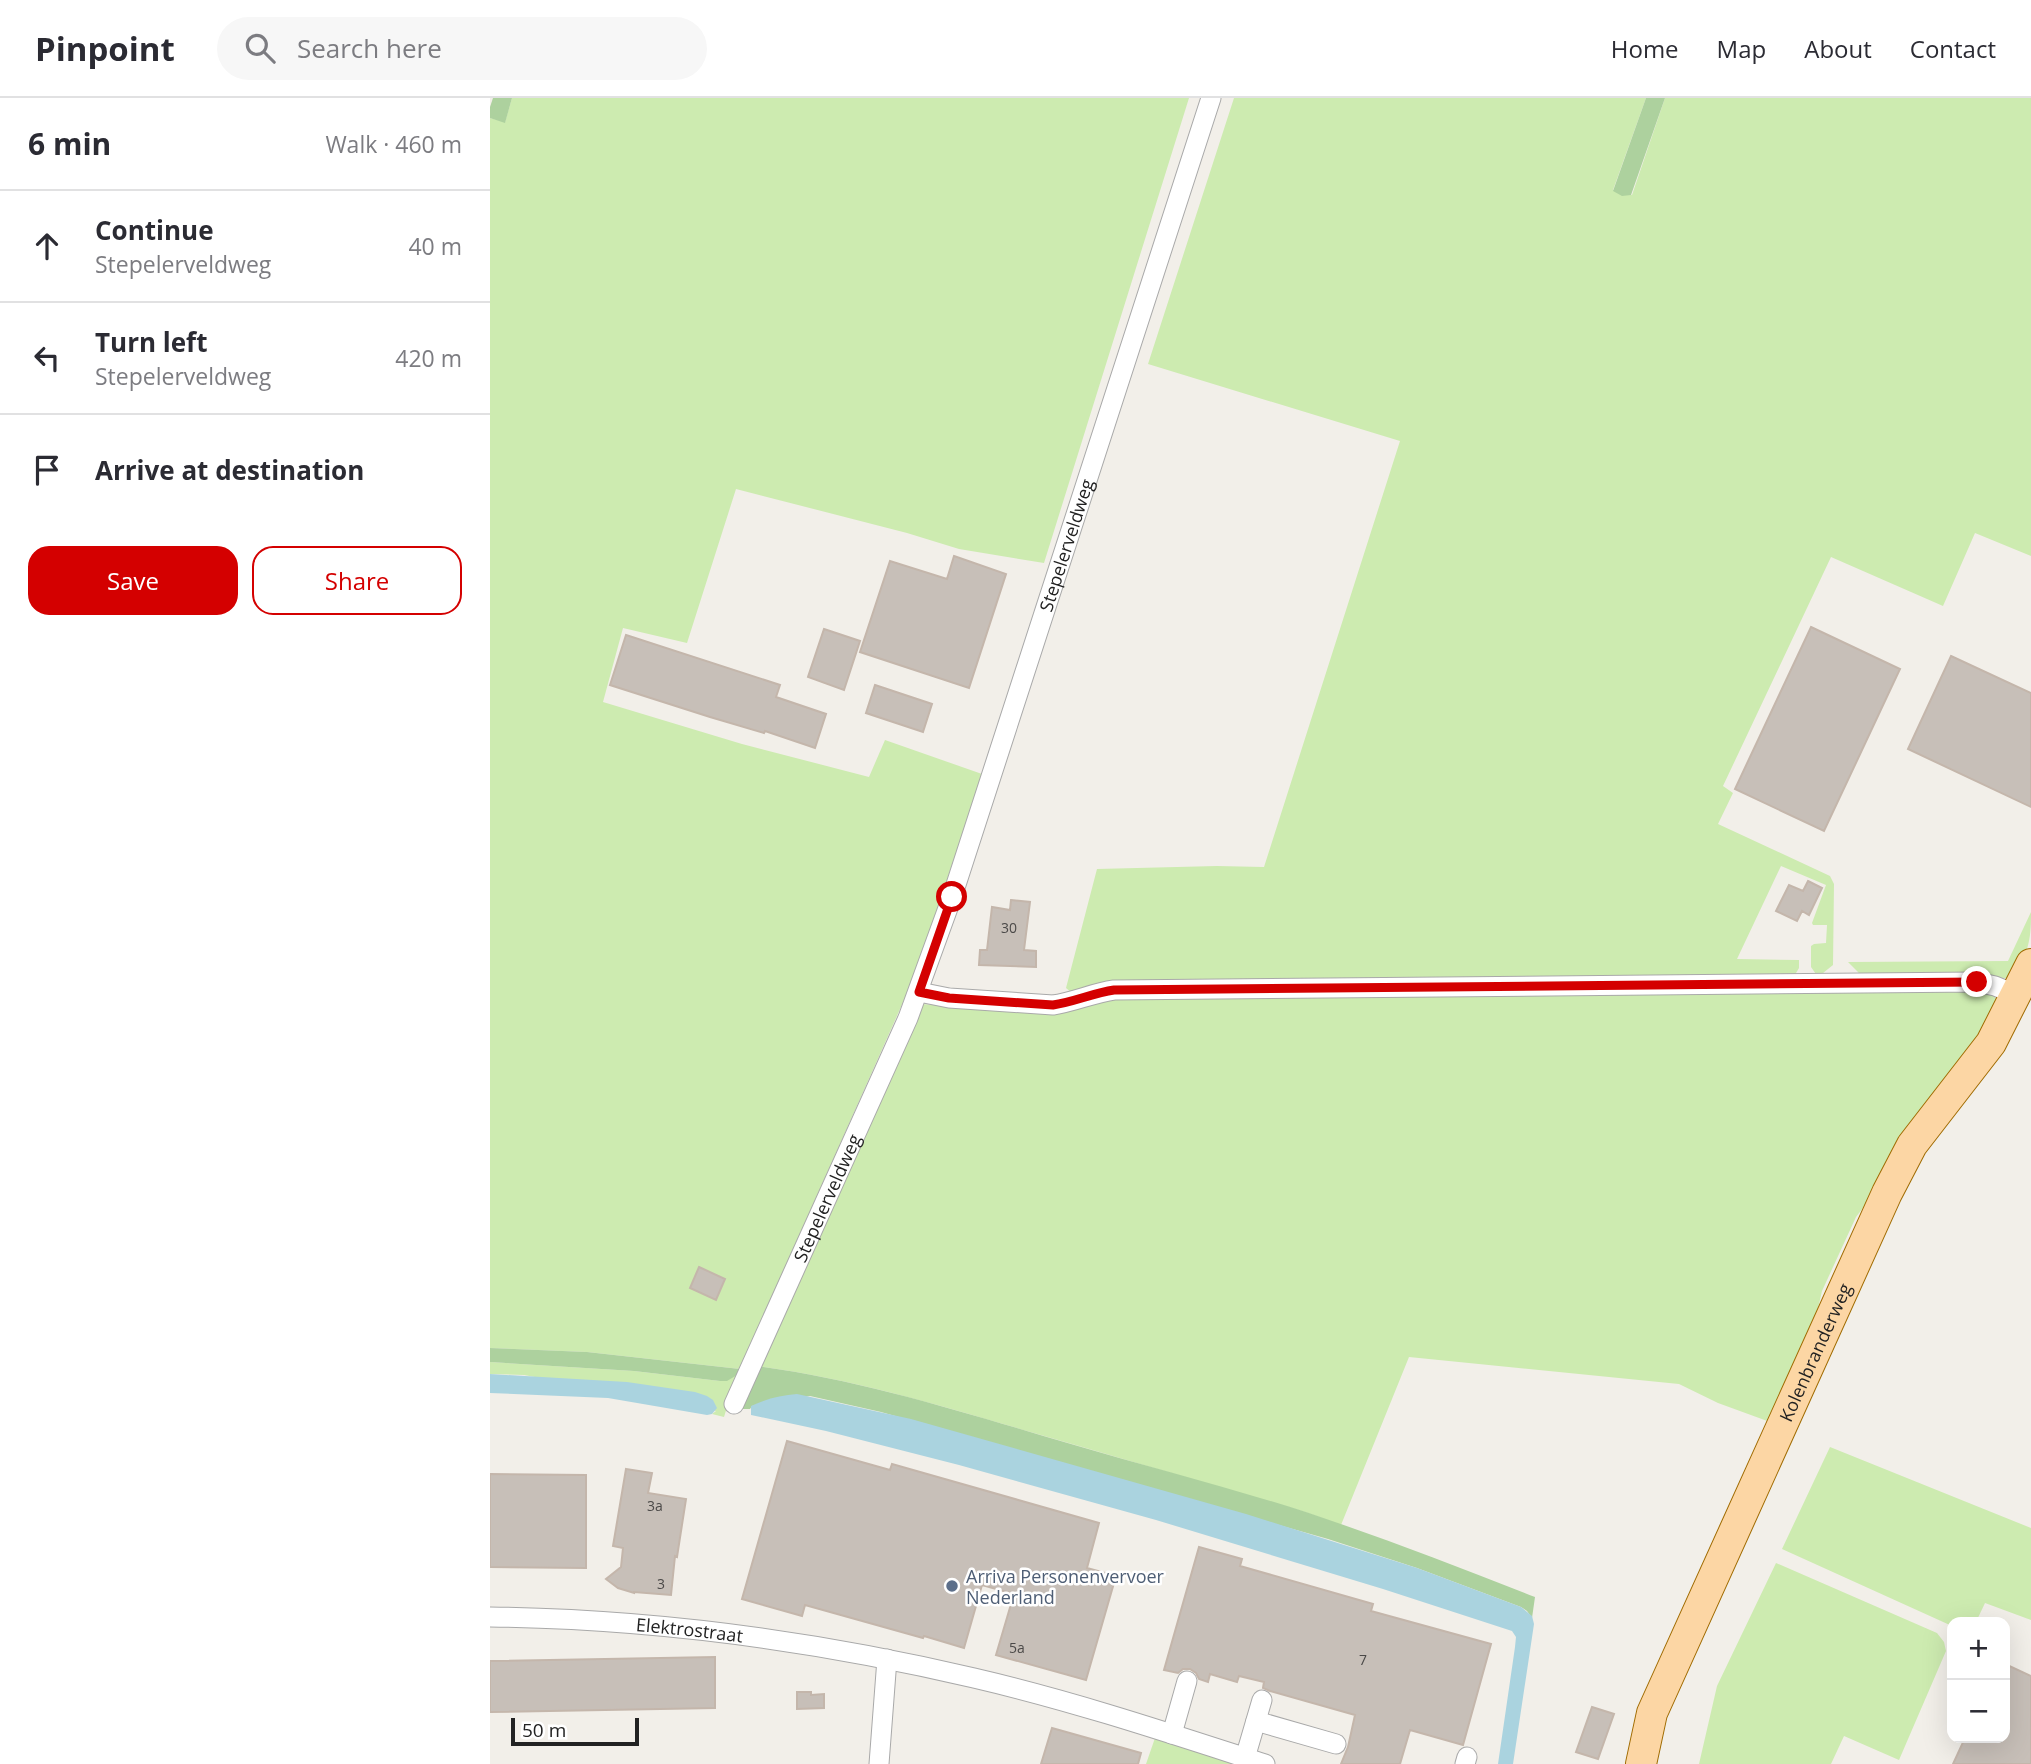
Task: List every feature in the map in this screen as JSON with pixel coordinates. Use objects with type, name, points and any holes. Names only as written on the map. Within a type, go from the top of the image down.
[{"type":"main road","name":"Kolenbranderweg","points":[[1641,1764],[1652,1713],[1887,1193],[1912,1145],[1991,1043],[2031,964]]},
{"type":"street","name":"Stepelerveldweg","points":[[734,1404],[919,992],[1211,98]]},
{"type":"street","points":[[919,992],[949,998],[1053,1005],[1099,992],[1156,990],[1977,982],[2017,995]]},
{"type":"street","name":"Elektrostraat","points":[[490,1617],[537,1617],[693,1629],[787,1641],[887,1659],[976,1678],[1118,1717],[1265,1764]]},
{"type":"street","points":[[879,1764],[887,1659]]},
{"type":"street","points":[[1172,1734],[1187,1681]]},
{"type":"street","points":[[1245,1758],[1262,1700]]},
{"type":"street","points":[[1256,1721],[1336,1744]]},
{"type":"green space","points":[[493,98],[512,98],[505,123],[490,118]]},
{"type":"green space","points":[[512,98],[1189,98],[1044,563],[959,549],[736,489],[687,643],[623,628],[603,702],[742,744],[869,777],[885,740],[982,774],[916,973],[740,1369],[587,1352],[490,1348],[490,118],[505,122]]},
{"type":"green space","points":[[1234,98],[1646,98],[1613,190],[1632,195],[1665,98],[2031,98],[2031,556],[1975,533],[1943,606],[1831,557],[1723,786],[1733,793],[1718,824],[1830,876],[1834,884],[1833,965],[1818,977],[1811,967],[1811,946],[1826,943],[1827,925],[1812,923],[1826,885],[1781,866],[1737,959],[1799,960],[1799,968],[1793,978],[1072,993],[1066,988],[1097,869],[1264,867],[1400,441],[1148,364]]},
{"type":"green space","points":[[1646,98],[1665,98],[1631,195],[1622,196],[1613,191]]},
{"type":"green space","points":[[2031,912],[2025,955],[2008,978],[1863,977],[1848,962],[2008,961]]},
{"type":"green space","points":[[1986,990],[1997,999],[1998,1007],[1879,1187],[1856,1217],[1822,1291],[1810,1343],[1770,1422],[1718,1403],[1679,1384],[1409,1357],[1341,1525],[1305,1512],[927,1402],[860,1385],[757,1366],[920,1004],[1039,1011],[1101,999]]},
{"type":"green space","points":[[490,1348],[587,1352],[740,1369],[737,1375],[727,1381],[720,1381],[634,1371],[490,1362]]},
{"type":"green space","points":[[490,1362],[634,1371],[720,1381],[737,1375],[724,1417],[712,1414],[716,1411],[524,1375],[490,1374]]},
{"type":"green space","points":[[757,1366],[837,1380],[916,1399],[1306,1512],[1535,1597],[1532,1618],[1521,1607],[1417,1568],[1328,1539],[881,1412],[810,1396],[752,1406],[750,1409],[737,1409]]},
{"type":"green space","points":[[1830,1447],[2031,1528],[2031,1620],[1985,1603],[1978,1617],[1947,1617],[1947,1624],[1782,1549]]},
{"type":"green space","points":[[1776,1563],[1937,1633],[1944,1642],[1946,1651],[1899,1760],[1844,1736],[1831,1764],[1699,1764],[1717,1686]]},
{"type":"green space","points":[[1155,1738],[1245,1764],[1146,1764]]},
{"type":"water","points":[[490,1374],[627,1382],[695,1392],[713,1400],[717,1408],[707,1415],[608,1398],[490,1393]]},
{"type":"water","points":[[797,1394],[911,1419],[1246,1514],[1417,1568],[1521,1607],[1532,1616],[1534,1624],[1513,1764],[1498,1764],[1515,1647],[1516,1637],[1512,1631],[1156,1520],[959,1465],[751,1415],[751,1406]]},
{"type":"building","points":[[954,556],[1006,574],[969,688],[860,652],[890,561],[947,579]]},
{"type":"building","points":[[1811,627],[1900,669],[1824,831],[1735,789]]},
{"type":"building","points":[[824,629],[860,641],[844,690],[808,677]]},
{"type":"building","points":[[626,635],[780,685],[776,697],[826,714],[815,748],[610,685]]},
{"type":"building","points":[[1951,656],[2031,693],[2031,807],[1908,749]]},
{"type":"building","points":[[875,685],[932,704],[923,732],[866,713]]},
{"type":"building","points":[[1808,881],[1822,888],[1809,915],[1802,911],[1797,921],[1776,911],[1789,885],[1803,891]]},
{"type":"building","points":[[1011,900],[1030,902],[1024,950],[1036,951],[1036,967],[979,965],[980,950],[987,950],[992,907],[1010,910]]},
{"type":"building","points":[[699,1267],[725,1279],[716,1300],[690,1288]]},
{"type":"building","points":[[787,1441],[890,1470],[892,1464],[1099,1523],[1087,1568],[1116,1576],[1086,1680],[996,1655],[1014,1594],[982,1585],[964,1648],[805,1605],[802,1616],[742,1599]]},
{"type":"building","points":[[626,1469],[652,1473],[648,1493],[686,1499],[671,1595],[634,1593],[618,1588],[606,1579],[621,1567],[623,1548],[613,1546]]},
{"type":"building","points":[[490,1474],[586,1475],[586,1568],[490,1567]]},
{"type":"building","points":[[1199,1547],[1242,1559],[1240,1566],[1373,1604],[1371,1611],[1491,1644],[1463,1745],[1410,1730],[1400,1764],[1341,1764],[1355,1715],[1270,1691],[1263,1688],[1264,1682],[1239,1676],[1237,1682],[1210,1674],[1208,1682],[1199,1679],[1190,1669],[1183,1669],[1178,1673],[1164,1670]]},
{"type":"building","points":[[715,1657],[715,1708],[490,1712],[490,1661]]},
{"type":"building","points":[[2010,1666],[2031,1676],[2031,1764],[1953,1764],[1963,1743],[2010,1743]]},
{"type":"building","points":[[797,1692],[824,1694],[824,1708],[797,1709]]},
{"type":"building","points":[[1592,1707],[1614,1714],[1598,1759],[1576,1752]]},
{"type":"building","points":[[1052,1728],[1141,1753],[1138,1764],[1041,1764]]},
{"type":"place","name":"Arriva Personenvervoer Nederland","points":[[952,1586]]},
{"type":"route","points":[[952,897],[919,992],[949,998],[1006,1003],[1053,1005],[1114,990],[1977,982]]}]
